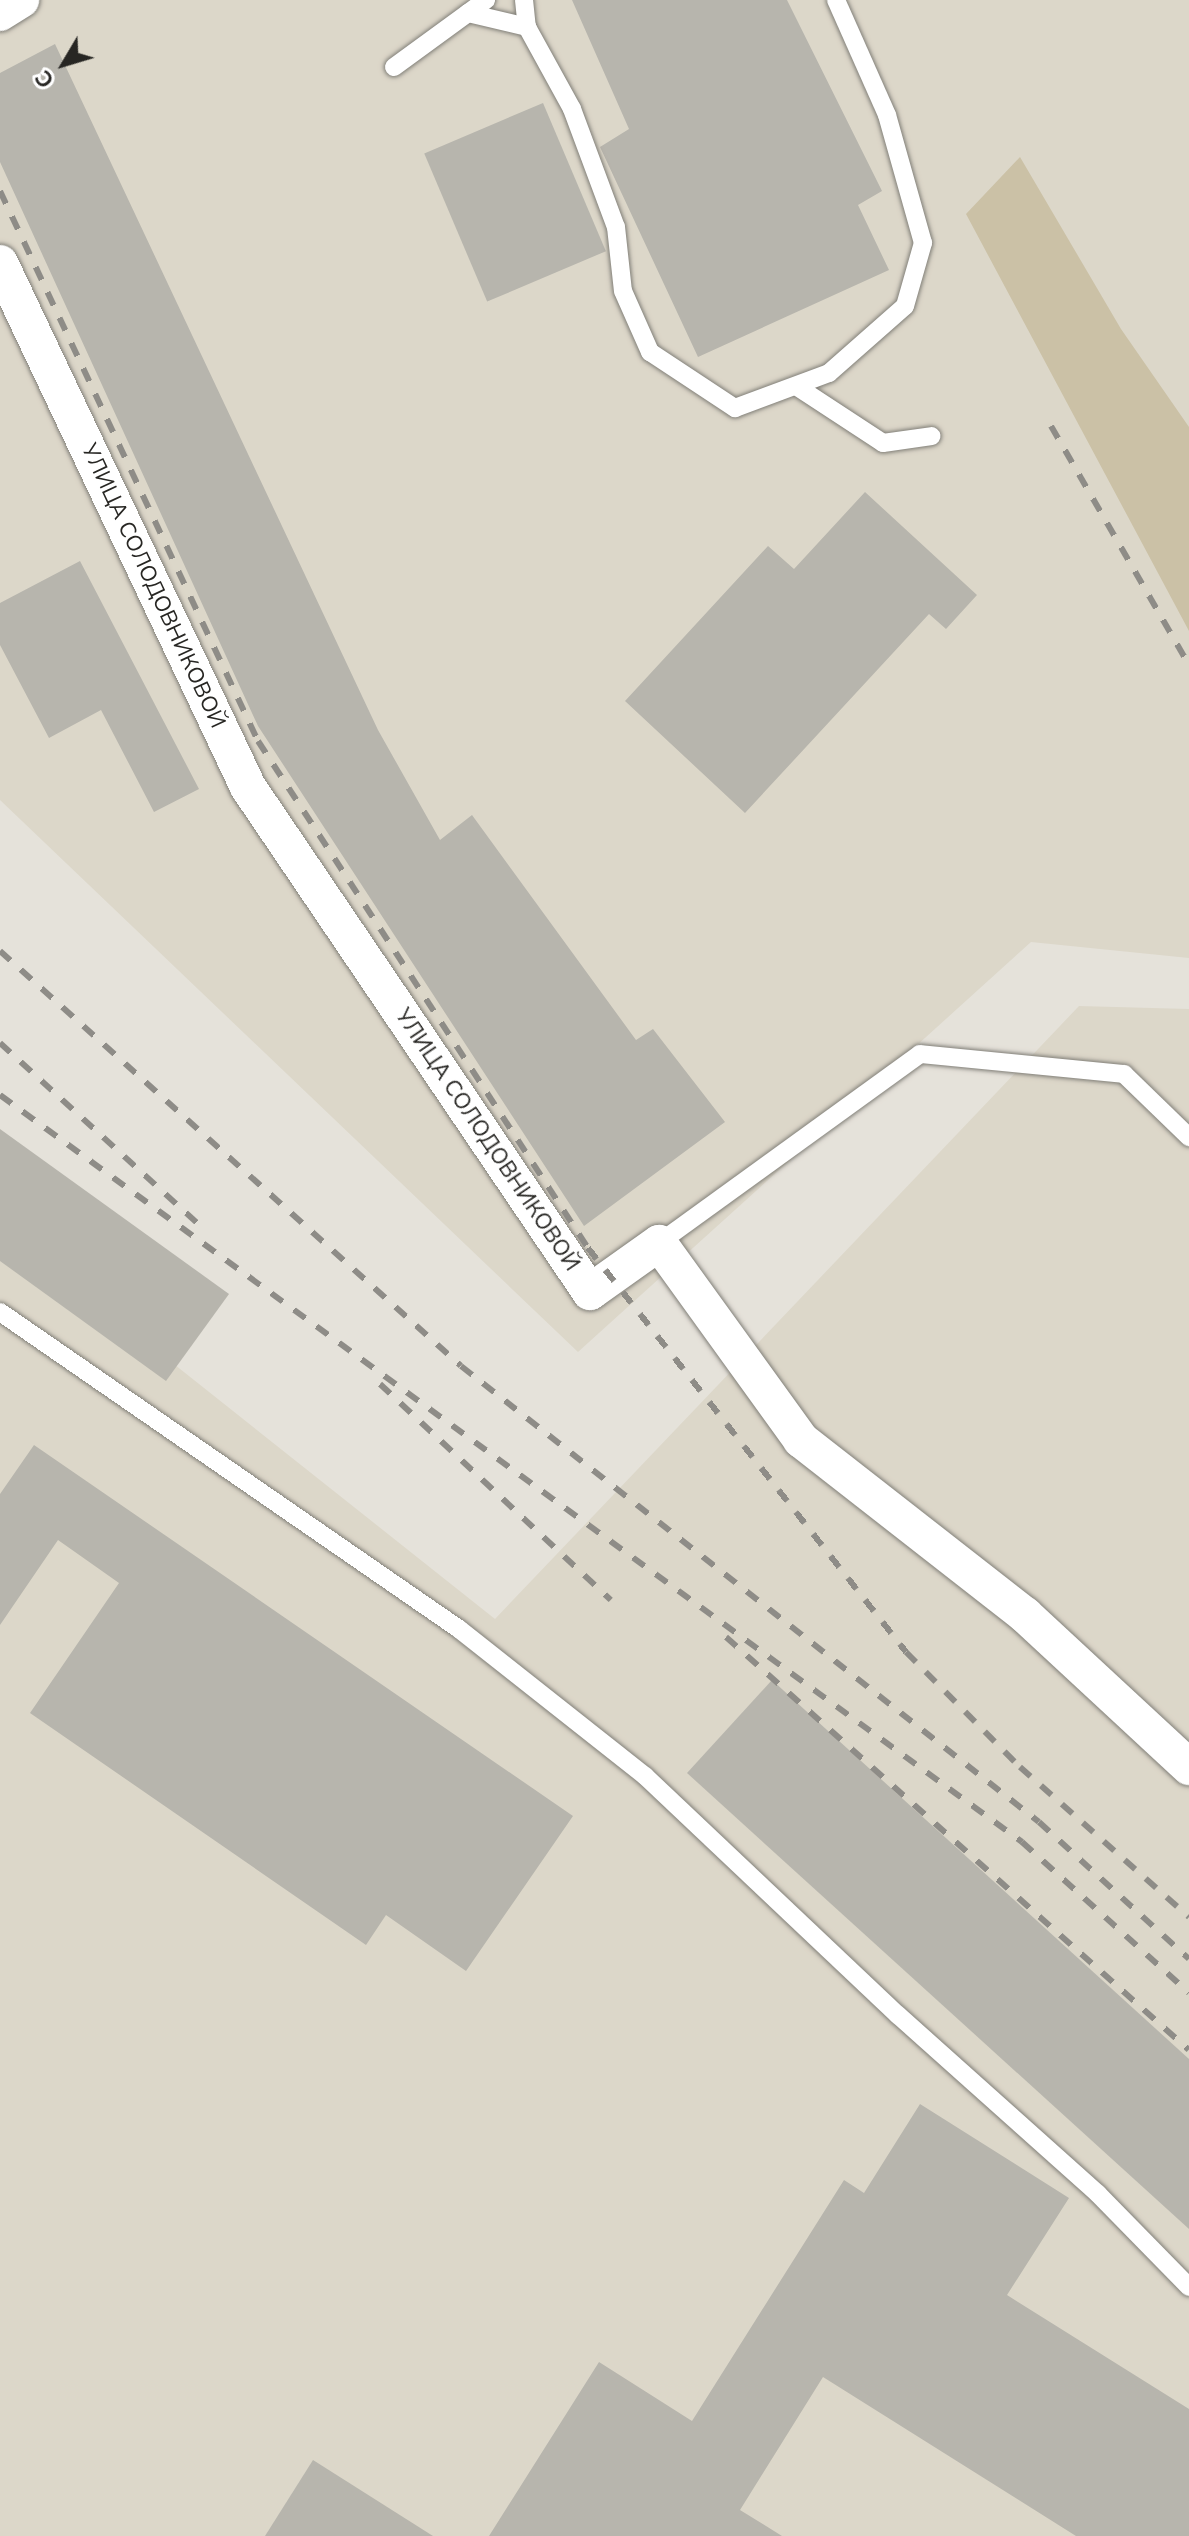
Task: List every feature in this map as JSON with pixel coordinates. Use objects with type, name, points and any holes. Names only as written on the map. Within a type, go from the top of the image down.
[{"type":"street","points":[[0,13],[21,0]]},
{"type":"street","name":"УЛИЦА СОЛОДОВНИКОВОЙ","points":[[0,263],[248,787],[590,1292],[659,1243]]},
{"type":"street","points":[[659,1243],[801,1440],[1025,1615],[1186,1762]]},
{"type":"lane","points":[[394,67],[486,0]]},
{"type":"lane","points":[[524,0],[527,27],[572,109],[616,227],[623,291],[650,352],[735,408],[829,373],[905,306],[923,243],[887,115],[836,0]]},
{"type":"lane","points":[[468,13],[527,27]]},
{"type":"lane","points":[[796,386],[883,443],[932,436]]},
{"type":"lane","points":[[659,1243],[920,1054],[1124,1074],[1189,1137]]},
{"type":"lane","points":[[0,1312],[459,1629],[645,1776],[898,2015],[1098,2194],[1189,2287]]},
{"type":"shaded area","points":[[0,0],[1189,0],[1189,958],[1031,942],[578,1352],[0,800]]},
{"type":"shaded area","points":[[1020,157],[1121,329],[1189,427],[1189,631],[966,214]]},
{"type":"shaded area","points":[[1079,1006],[1189,1009],[1189,2536],[0,2536],[0,1226],[495,1619]]},
{"type":"building","points":[[572,0],[787,0],[882,191],[858,205],[889,270],[698,357],[600,147],[629,129]]},
{"type":"building","points":[[55,44],[378,730],[440,840],[472,815],[636,1040],[653,1029],[725,1122],[584,1226],[258,726],[0,162],[0,73]]},
{"type":"building","points":[[543,103],[606,251],[487,302],[424,153]]},
{"type":"building","points":[[865,492],[977,595],[946,629],[929,614],[745,813],[625,701],[768,546],[794,569]]},
{"type":"building","points":[[80,561],[199,789],[154,812],[101,710],[49,738],[0,645],[0,603]]},
{"type":"building","points":[[0,1129],[229,1294],[166,1381],[0,1261]]},
{"type":"building","points":[[34,1445],[573,1816],[466,1971],[386,1915],[366,1945],[30,1713],[119,1583],[58,1540],[0,1625],[0,1494]]},
{"type":"building","points":[[772,1680],[1189,2059],[1189,2229],[687,1773]]},
{"type":"building","points":[[920,2104],[1069,2198],[1007,2295],[1189,2409],[1189,2536],[1076,2536],[823,2377],[740,2510],[782,2536],[489,2536],[599,2362],[692,2421],[844,2180],[864,2193]]},
{"type":"building","points":[[313,2460],[433,2536],[265,2536]]},
{"type":"railway","points":[[0,191],[258,741],[588,1248],[906,1652],[1020,1767],[1189,1917]]},
{"type":"railway","points":[[1051,426],[1189,665]]},
{"type":"railway","points":[[0,951],[461,1366],[1039,1822],[1189,1959]]},
{"type":"railway","points":[[0,1043],[206,1231]]},
{"type":"railway","points":[[0,1095],[1022,1842],[1189,1993]]},
{"type":"railway","points":[[380,1384],[611,1600]]},
{"type":"railway","points":[[726,1637],[1189,2050]]}]
